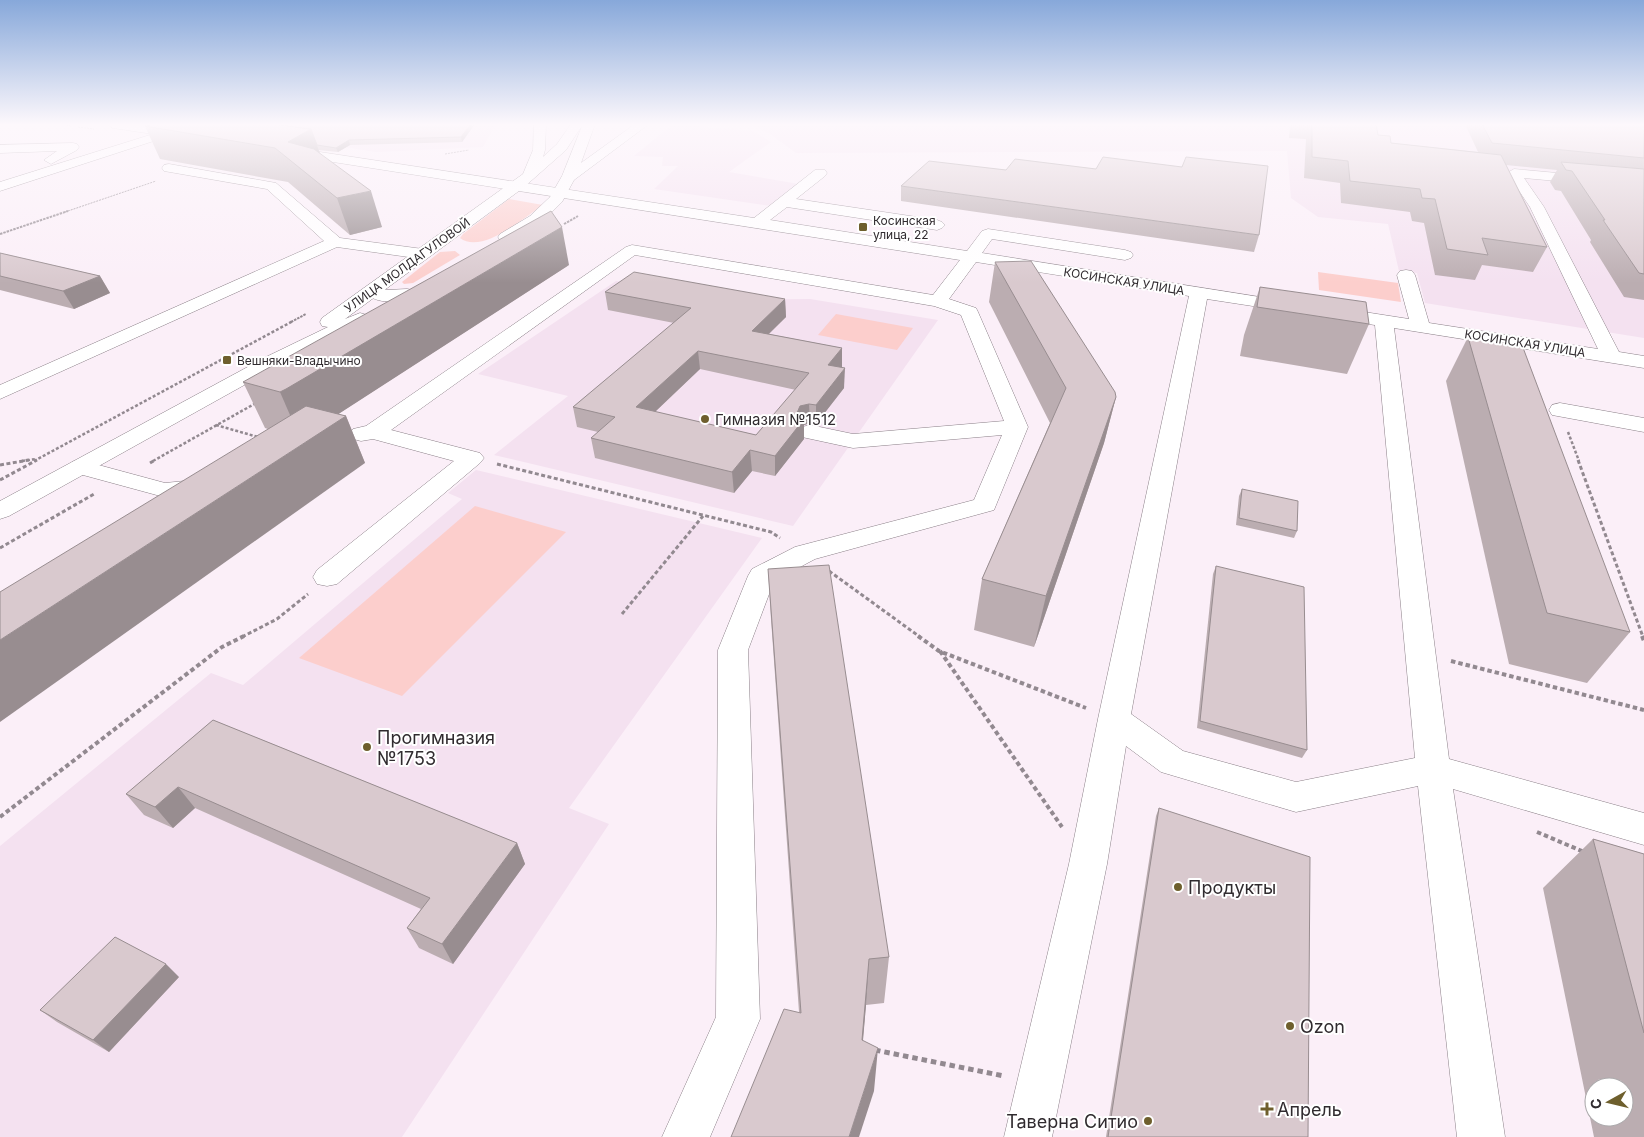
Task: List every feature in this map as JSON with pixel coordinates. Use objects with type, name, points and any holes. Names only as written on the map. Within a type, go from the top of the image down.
[{"type":"main road","points":[[0,187],[32,177]]},
{"type":"main road","points":[[221,177],[271,186],[335,242]]},
{"type":"main road","name":"КОСИНСКАЯ УЛИЦА","points":[[499,177],[563,186],[605,199],[653,207],[1644,362]]},
{"type":"main road","name":"УЛИЦА МОЛДАГУЛОВОЙ","points":[[275,360],[526,177]]},
{"type":"main road","points":[[492,246],[538,217],[552,205],[567,177]]},
{"type":"main road","points":[[563,186],[575,177]]},
{"type":"main road","points":[[756,223],[815,177]]},
{"type":"main road","points":[[1512,177],[1537,207],[1612,357]]},
{"type":"main road","points":[[1555,177],[1644,185]]},
{"type":"main road","points":[[653,207],[671,194]]},
{"type":"main road","name":"КОСИНСКАЯ УЛИЦА","points":[[538,217],[572,205],[605,199]]},
{"type":"main road","points":[[784,202],[937,225]]},
{"type":"main road","points":[[938,301],[988,234],[1125,255]]},
{"type":"main road","points":[[0,393],[335,242],[423,254]]},
{"type":"main road","points":[[373,432],[632,250],[938,301],[969,312],[1017,427],[985,505],[805,553],[762,576],[733,650],[738,1019],[686,1137]]},
{"type":"main road","points":[[1406,275],[1421,327]]},
{"type":"main road","name":"УЛИЦА МОЛДАГУЛОВОЙ","points":[[0,511],[275,360],[413,291],[384,296],[375,292],[375,289]]},
{"type":"main road","points":[[1028,1137],[1088,864],[1114,719],[1199,292]]},
{"type":"main road","points":[[1384,321],[1433,769],[1481,1137]]},
{"type":"main road","points":[[1560,410],[1644,425]]},
{"type":"main road","points":[[810,432],[853,441],[1017,427]]},
{"type":"main road","points":[[327,577],[472,458],[373,432],[339,438]]},
{"type":"main road","points":[[80,467],[164,490],[220,497]]},
{"type":"main road","points":[[1114,719],[1174,762],[1296,797],[1433,769],[1644,828]]},
{"type":"path","points":[[0,234],[169,177]]},
{"type":"path","points":[[560,226],[585,212]]},
{"type":"path","points":[[0,548],[258,402]]},
{"type":"path","points":[[1560,410],[1644,640]]},
{"type":"path","points":[[216,425],[264,439]]},
{"type":"path","points":[[0,465],[39,458]]},
{"type":"path","points":[[622,614],[703,516]]},
{"type":"path","points":[[0,817],[222,647],[277,619],[327,577]]},
{"type":"path","points":[[939,651],[1088,864]]},
{"type":"path","points":[[1420,653],[1644,710]]},
{"type":"path","points":[[1534,830],[1588,854]]},
{"type":"path","points":[[872,1049],[1040,1084]]},
{"type":"shaded area","points":[[666,177],[759,177],[799,184],[771,206],[654,189]]},
{"type":"shaded area","points":[[1289,177],[1644,177],[1644,338],[1425,303],[1417,273],[1399,271],[1388,224],[1318,217],[1291,198]]},
{"type":"shaded area","points":[[509,199],[543,205],[515,225],[491,238],[480,242],[469,242],[460,238],[463,234]]},
{"type":"shaded area","points":[[455,251],[460,255],[413,283],[404,284],[402,282],[440,252]]},
{"type":"shaded area","points":[[1318,272],[1398,283],[1401,302],[1319,290]]},
{"type":"shaded area","name":"Гимназия №1512","points":[[616,281],[729,300],[810,299],[938,320],[793,526],[494,455],[568,396],[478,374]]},
{"type":"shaded area","points":[[836,314],[913,328],[897,350],[818,335]]},
{"type":"shaded area","name":"Прогимназия №1753","points":[[476,470],[762,538],[569,808],[609,824],[402,1137],[0,1137],[0,846],[211,673],[243,685],[462,499],[448,493]]},
{"type":"shaded area","points":[[475,506],[566,532],[402,696],[299,658]]},
{"type":"building","points":[[311,177],[352,177],[371,191],[337,198]]},
{"type":"building","points":[[911,177],[1267,177],[1259,235],[901,186]]},
{"type":"building","points":[[1350,177],[1512,177],[1547,247],[1482,238],[1488,255],[1447,249],[1435,199],[1422,198],[1420,189],[1350,181]]},
{"type":"building","points":[[1576,177],[1644,177],[1644,274],[1639,273],[1603,220],[1605,220]]},
{"type":"building","points":[[551,211],[562,227],[286,389],[280,392],[243,382]]},
{"type":"building","points":[[0,253],[100,276],[63,291],[0,276]]},
{"type":"building","points":[[1031,261],[1115,392],[1116,397],[1046,596],[982,579],[1066,388],[995,262]]},
{"type":"building","points":[[634,272],[785,299],[752,331],[842,348],[828,365],[845,368],[816,405],[800,406],[797,413],[800,418],[804,419],[775,456],[750,450],[732,472],[591,438],[615,417],[573,407],[691,308],[605,292]],"holes":[[[698,351],[809,373],[756,435],[636,407]]]},
{"type":"building","points":[[1260,287],[1366,302],[1369,324],[1257,307]]},
{"type":"building","points":[[1468,337],[1522,345],[1630,632],[1547,613]]},
{"type":"building","points":[[306,406],[346,416],[0,640],[0,592]]},
{"type":"building","points":[[1242,489],[1298,501],[1297,531],[1239,518]]},
{"type":"building","points":[[829,565],[889,957],[869,959],[862,1040],[878,1048],[849,1137],[731,1137],[784,1009],[801,1013],[768,569]]},
{"type":"building","points":[[1216,566],[1304,587],[1307,750],[1200,721]]},
{"type":"building","points":[[213,720],[517,843],[442,944],[407,928],[430,898],[178,787],[155,807],[126,794]]},
{"type":"building","points":[[1159,808],[1310,857],[1308,1137],[1108,1137]]},
{"type":"building","points":[[1593,839],[1644,854],[1644,1033]]},
{"type":"building","points":[[115,937],[166,964],[93,1040],[40,1010]]},
{"type":"place","name":"Косинская улица, 22","points":[[863,227]]},
{"type":"place","name":"Вешняки-Владычино","points":[[227,360]]},
{"type":"place","name":"Гимназия №1512","points":[[705,419]]},
{"type":"place","name":"Прогимназия №1753","points":[[367,747]]},
{"type":"place","name":"Продукты","points":[[1178,887]]},
{"type":"place","name":"Ozon","points":[[1290,1026]]},
{"type":"place","name":"Апрель","points":[[1267,1109]]},
{"type":"place","name":"Таверна Ситио","points":[[1148,1121]]}]
